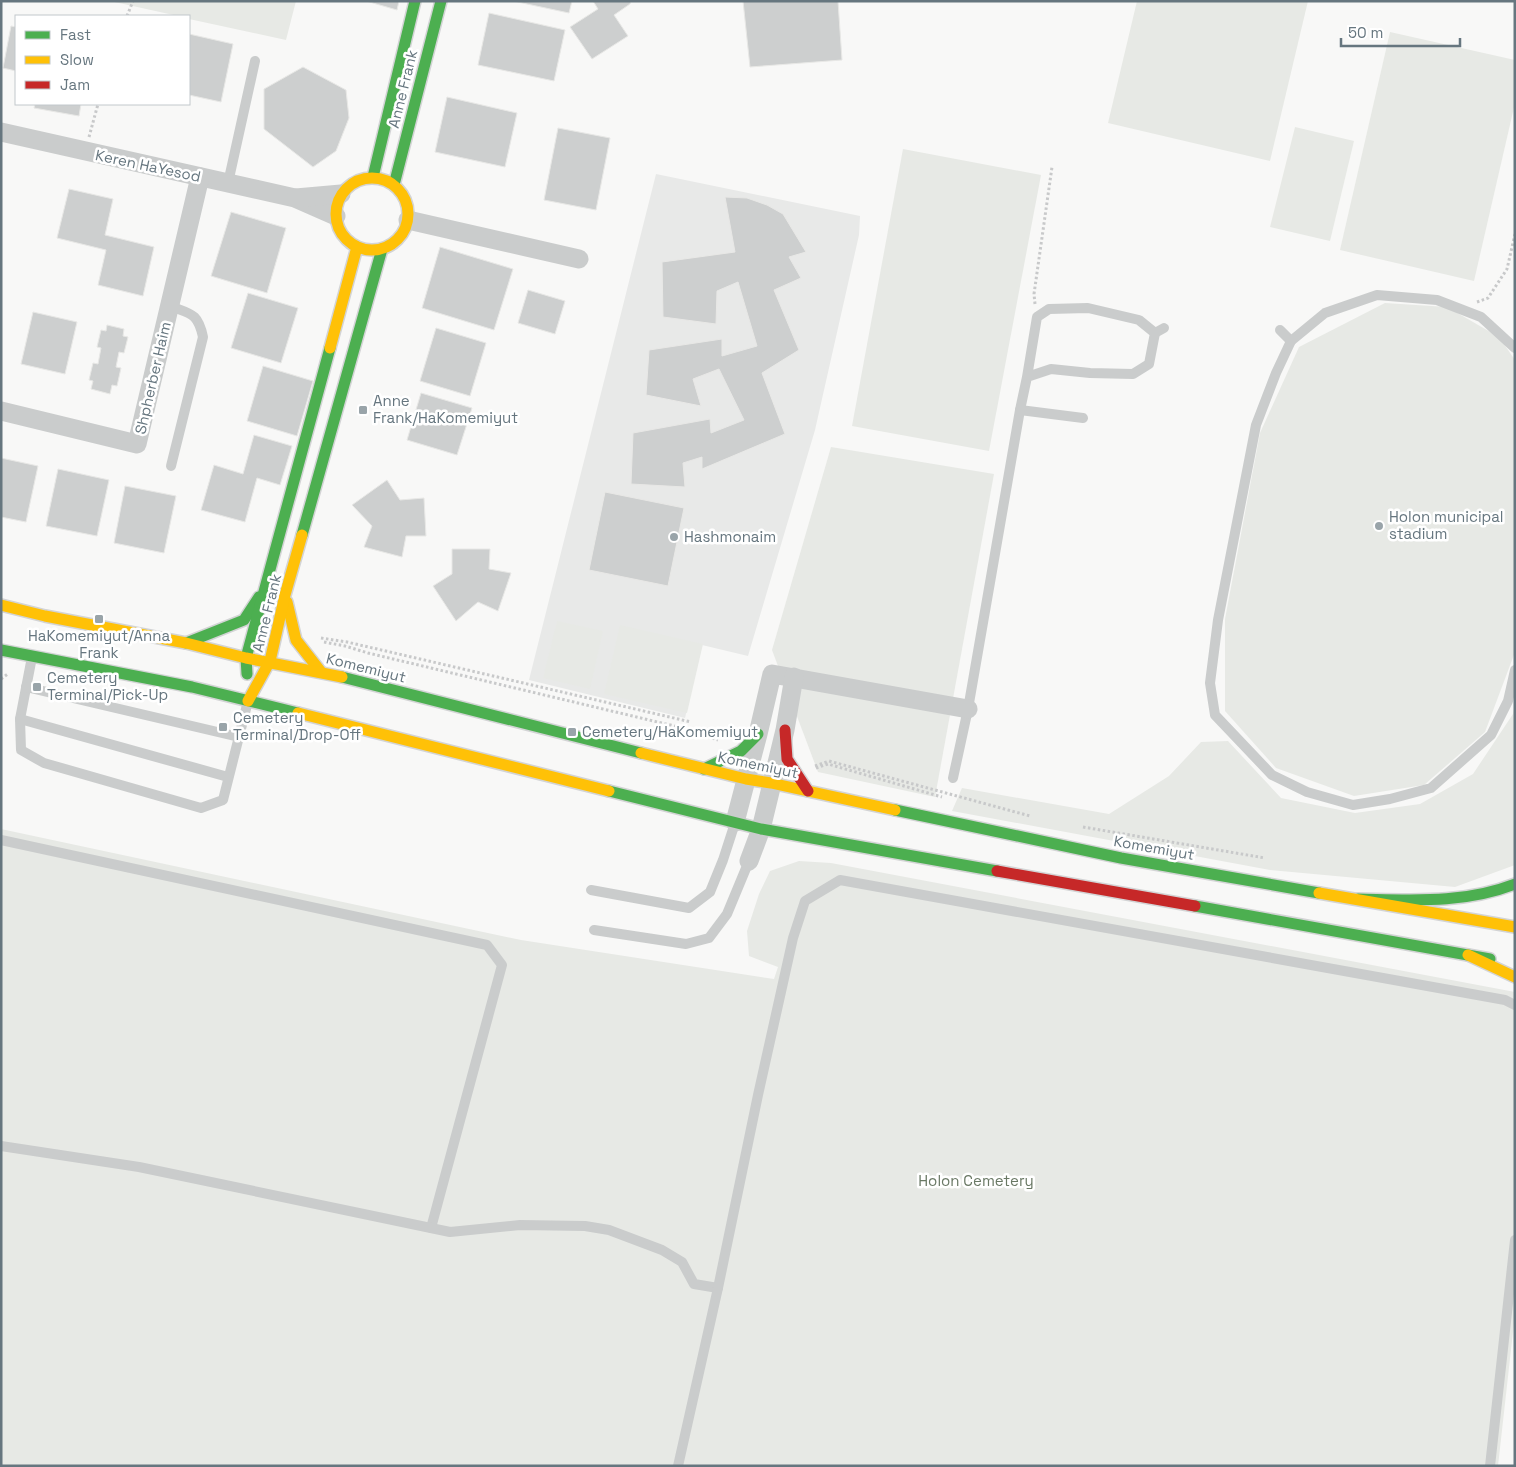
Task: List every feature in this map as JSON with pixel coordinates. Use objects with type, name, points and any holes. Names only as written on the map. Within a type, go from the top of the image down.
[{"type":"main road","name":"Anne Frank","points":[[373,177],[415,1]]},
{"type":"main road","name":"Anne Frank","points":[[394,184],[442,1]]},
{"type":"main road","points":[[373,177],[394,184],[403,194],[408,206],[408,220],[402,235],[394,244],[382,249],[369,250],[357,247],[346,239],[338,229],[336,206],[341,194],[350,185],[361,179],[373,177]]},
{"type":"main road","name":"Anne Frank","points":[[248,701],[246,658],[357,247]]},
{"type":"main road","name":"Anne Frank","points":[[248,701],[270,661],[286,595],[382,249]]},
{"type":"main road","points":[[186,643],[244,620],[266,586]]},
{"type":"main road","points":[[286,595],[296,640],[321,672]]},
{"type":"main road","name":"Komemiyut","points":[[1,605],[45,616],[186,643],[246,658],[321,672],[746,780],[771,783],[1121,858],[1515,926]]},
{"type":"main road","points":[[1,650],[192,687],[760,829],[1468,956],[1505,960]]},
{"type":"main road","points":[[786,730],[787,759],[808,791]]},
{"type":"main road","points":[[704,769],[741,751],[758,734]]},
{"type":"main road","points":[[1358,899],[1448,899],[1489,893],[1515,884]]},
{"type":"main road","points":[[1468,956],[1515,977]]},
{"type":"street","name":"Keren HaYesod","points":[[1,132],[295,198],[336,216]]},
{"type":"street","name":"Shpherber Haim","points":[[1,412],[137,444],[200,177]]},
{"type":"street","name":"Keren HaYesod","points":[[295,198],[341,194]]},
{"type":"street","points":[[408,220],[579,259]]},
{"type":"street","points":[[735,822],[772,674],[968,709]]},
{"type":"street","points":[[749,861],[760,829],[786,730],[794,677]]},
{"type":"lane","points":[[228,183],[255,61]]},
{"type":"lane","points":[[1515,348],[1481,317],[1438,300],[1377,295],[1325,313],[1291,341],[1276,373],[1256,425],[1218,620],[1210,683],[1215,714],[1272,775],[1307,792],[1353,805],[1390,799],[1431,788],[1491,736],[1508,701],[1515,670]]},
{"type":"lane","points":[[170,306],[193,314],[201,324],[203,337],[171,466]]},
{"type":"lane","points":[[953,778],[968,709],[1037,317],[1048,310],[1088,308],[1139,320],[1159,330],[1149,364],[1133,374],[1090,373],[1051,368],[1027,377]]},
{"type":"lane","points":[[1280,330],[1291,341]]},
{"type":"lane","points":[[1020,410],[1083,418]]},
{"type":"lane","points":[[32,656],[20,719],[21,750],[44,763],[201,808],[223,800],[248,701]]},
{"type":"lane","points":[[26,687],[239,737]]},
{"type":"lane","points":[[20,719],[228,778]]},
{"type":"lane","points":[[591,890],[688,908],[710,892],[735,822]]},
{"type":"lane","points":[[1,840],[487,945],[502,966],[431,1228]]},
{"type":"lane","points":[[594,930],[686,944],[709,938],[727,914],[749,861]]},
{"type":"lane","points":[[678,1466],[793,938],[806,901],[840,880],[1505,1000],[1515,1005]]},
{"type":"lane","points":[[1,1146],[139,1167],[450,1232],[520,1225],[585,1226],[609,1230],[662,1250],[682,1262],[694,1284],[718,1288]]},
{"type":"lane","points":[[1490,1466],[1515,1240]]},
{"type":"path","points":[[127,15],[133,1]]},
{"type":"path","points":[[86,152],[98,105]]},
{"type":"path","points":[[1037,317],[1034,294],[1052,167]]},
{"type":"path","points":[[1460,309],[1488,298],[1507,269],[1515,234]]},
{"type":"path","points":[[295,635],[347,642],[691,722]]},
{"type":"path","points":[[295,635],[678,727],[723,742]]},
{"type":"path","points":[[795,772],[829,761],[1033,816]]},
{"type":"path","points":[[1080,826],[1264,858]]},
{"type":"shaded area","name":"Hashmonaim","points":[[656,174],[860,216],[859,235],[815,430],[748,656],[702,645],[685,718],[529,680]]},
{"type":"green space","points":[[110,1],[296,1],[286,40],[190,19],[190,15],[173,15]]},
{"type":"green space","points":[[1137,1],[1308,1],[1270,161],[1108,123]]},
{"type":"green space","points":[[1390,32],[1515,60],[1515,103],[1474,281],[1340,250]]},
{"type":"green space","points":[[1295,127],[1354,141],[1330,241],[1270,227]]},
{"type":"green space","points":[[903,149],[1041,175],[989,451],[852,426]]},
{"type":"green space","name":"Holon municipal stadium","points":[[1385,303],[1447,307],[1499,337],[1515,360],[1515,652],[1485,732],[1424,785],[1354,796],[1276,768],[1225,711],[1225,619],[1260,433],[1299,347]]},
{"type":"green space","points":[[831,447],[994,474],[935,797],[818,772],[772,650]]},
{"type":"green space","points":[[557,621],[603,631],[590,689],[543,678]]},
{"type":"green space","points":[[620,625],[703,644],[687,713],[604,694]]},
{"type":"green space","points":[[1515,705],[1515,865],[1455,887],[1270,870],[952,811],[962,788],[1109,814],[1169,776],[1201,742],[1228,741],[1281,798],[1355,813],[1420,804],[1473,774],[1513,714]]},
{"type":"green space","name":"Holon Cemetery","points":[[1,829],[521,940],[774,979],[778,967],[749,956],[747,931],[759,894],[770,871],[799,861],[831,863],[1515,992],[1515,1314],[1498,1466],[1,1466]]},
{"type":"building","points":[[366,1],[399,1],[397,10]]},
{"type":"building","points":[[513,1],[572,1],[569,13]]},
{"type":"building","points":[[593,1],[631,1],[630,4],[614,15],[628,36],[592,59],[570,27],[598,9]]},
{"type":"building","points":[[743,1],[838,1],[842,60],[750,67]]},
{"type":"building","points":[[489,13],[565,30],[554,81],[478,65]]},
{"type":"building","points":[[11,26],[15,27],[15,71],[3,68]]},
{"type":"building","points":[[190,34],[233,44],[221,102],[190,95]]},
{"type":"building","points":[[303,67],[346,90],[349,118],[336,151],[313,167],[264,129],[264,89]]},
{"type":"building","points":[[447,97],[517,113],[505,167],[435,152]]},
{"type":"building","points":[[35,105],[81,105],[79,116],[34,108]]},
{"type":"building","points":[[558,128],[610,138],[596,210],[544,200]]},
{"type":"building","points":[[69,189],[113,199],[105,235],[154,247],[143,296],[98,285],[106,250],[57,238]]},
{"type":"building","points":[[725,197],[747,198],[767,205],[783,214],[806,252],[789,257],[801,278],[774,290],[799,350],[762,373],[785,434],[702,469],[702,457],[683,463],[685,487],[631,484],[633,433],[710,419],[711,433],[744,420],[719,369],[693,379],[701,406],[646,395],[649,350],[722,339],[722,356],[757,346],[738,282],[717,291],[716,324],[663,317],[662,262],[735,252]]},
{"type":"building","points":[[231,212],[286,228],[267,293],[211,276]]},
{"type":"building","points":[[440,247],[513,269],[494,330],[422,308]]},
{"type":"building","points":[[528,290],[565,301],[555,334],[518,323]]},
{"type":"building","points":[[248,293],[298,308],[281,363],[231,348]]},
{"type":"building","points":[[33,312],[77,322],[65,374],[21,364]]},
{"type":"building","points":[[107,325],[124,329],[123,336],[128,337],[124,353],[119,352],[116,367],[121,368],[117,386],[112,385],[110,394],[91,389],[93,381],[89,380],[93,363],[98,364],[101,348],[97,347],[101,330],[106,331]]},
{"type":"building","points":[[436,328],[486,343],[470,396],[420,381]]},
{"type":"building","points":[[263,366],[313,381],[297,436],[247,421]]},
{"type":"building","points":[[421,393],[472,408],[457,455],[407,440]]},
{"type":"building","points":[[254,435],[292,446],[280,485],[257,478],[245,522],[201,510],[214,465],[243,474]]},
{"type":"building","points":[[1,458],[38,466],[26,522],[1,517]]},
{"type":"building","points":[[58,469],[109,480],[97,536],[46,526]]},
{"type":"building","points":[[387,480],[400,500],[424,498],[426,536],[406,536],[402,557],[364,547],[372,526],[352,505]]},
{"type":"building","points":[[125,486],[176,496],[164,553],[114,543]]},
{"type":"building","points":[[605,492],[684,508],[668,586],[589,570]]},
{"type":"building","points":[[452,549],[490,549],[489,569],[511,573],[498,611],[478,602],[456,621],[433,586],[452,574]]},
{"type":"traffic: fast","points":[[373,177],[415,1]]},
{"type":"traffic: fast","points":[[394,185],[441,1]]},
{"type":"traffic: fast","points":[[302,535],[382,249]]},
{"type":"traffic: fast","points":[[247,674],[246,658],[330,348]]},
{"type":"traffic: fast","points":[[186,643],[244,620],[259,597]]},
{"type":"traffic: fast","points":[[1,650],[192,687],[298,713]]},
{"type":"traffic: fast","points":[[342,677],[641,753]]},
{"type":"traffic: fast","points":[[704,769],[741,751],[758,734]]},
{"type":"traffic: fast","points":[[609,791],[761,829],[997,871]]},
{"type":"traffic: fast","points":[[895,810],[1121,858],[1319,893]]},
{"type":"traffic: fast","points":[[1358,899],[1418,900],[1457,898],[1477,895],[1515,884]]},
{"type":"traffic: fast","points":[[1195,906],[1490,959]]},
{"type":"traffic: slow","points":[[379,178],[398,188],[406,200],[408,214],[406,228],[398,240],[386,248],[365,250],[346,240],[338,228],[336,207],[346,188],[358,180],[379,178]]},
{"type":"traffic: slow","points":[[330,348],[357,247]]},
{"type":"traffic: slow","points":[[248,701],[270,661],[285,595],[302,535]]},
{"type":"traffic: slow","points":[[287,602],[296,640],[321,672]]},
{"type":"traffic: slow","points":[[1,605],[45,616],[186,643],[246,658],[342,677]]},
{"type":"traffic: slow","points":[[298,713],[609,791]]},
{"type":"traffic: slow","points":[[641,753],[746,779],[895,810]]},
{"type":"traffic: slow","points":[[1319,893],[1515,927]]},
{"type":"traffic: slow","points":[[1468,955],[1515,977]]},
{"type":"traffic: jam","points":[[785,730],[787,759],[808,791]]},
{"type":"traffic: jam","points":[[997,871],[1195,906]]},
{"type":"place","name":"Anne Frank/HaKomemiyut","points":[[363,410]]},
{"type":"place","name":"Holon municipal stadium","points":[[1379,526]]},
{"type":"place","name":"Hashmonaim","points":[[674,537]]},
{"type":"place","name":"HaKomemiyut/Anna Frank","points":[[99,619]]},
{"type":"place","name":"Cemetery Terminal/Pick-Up","points":[[37,687]]},
{"type":"place","name":"Cemetery Terminal/Drop-Off","points":[[223,727]]},
{"type":"place","name":"Cemetery/HaKomemiyut","points":[[572,732]]}]
